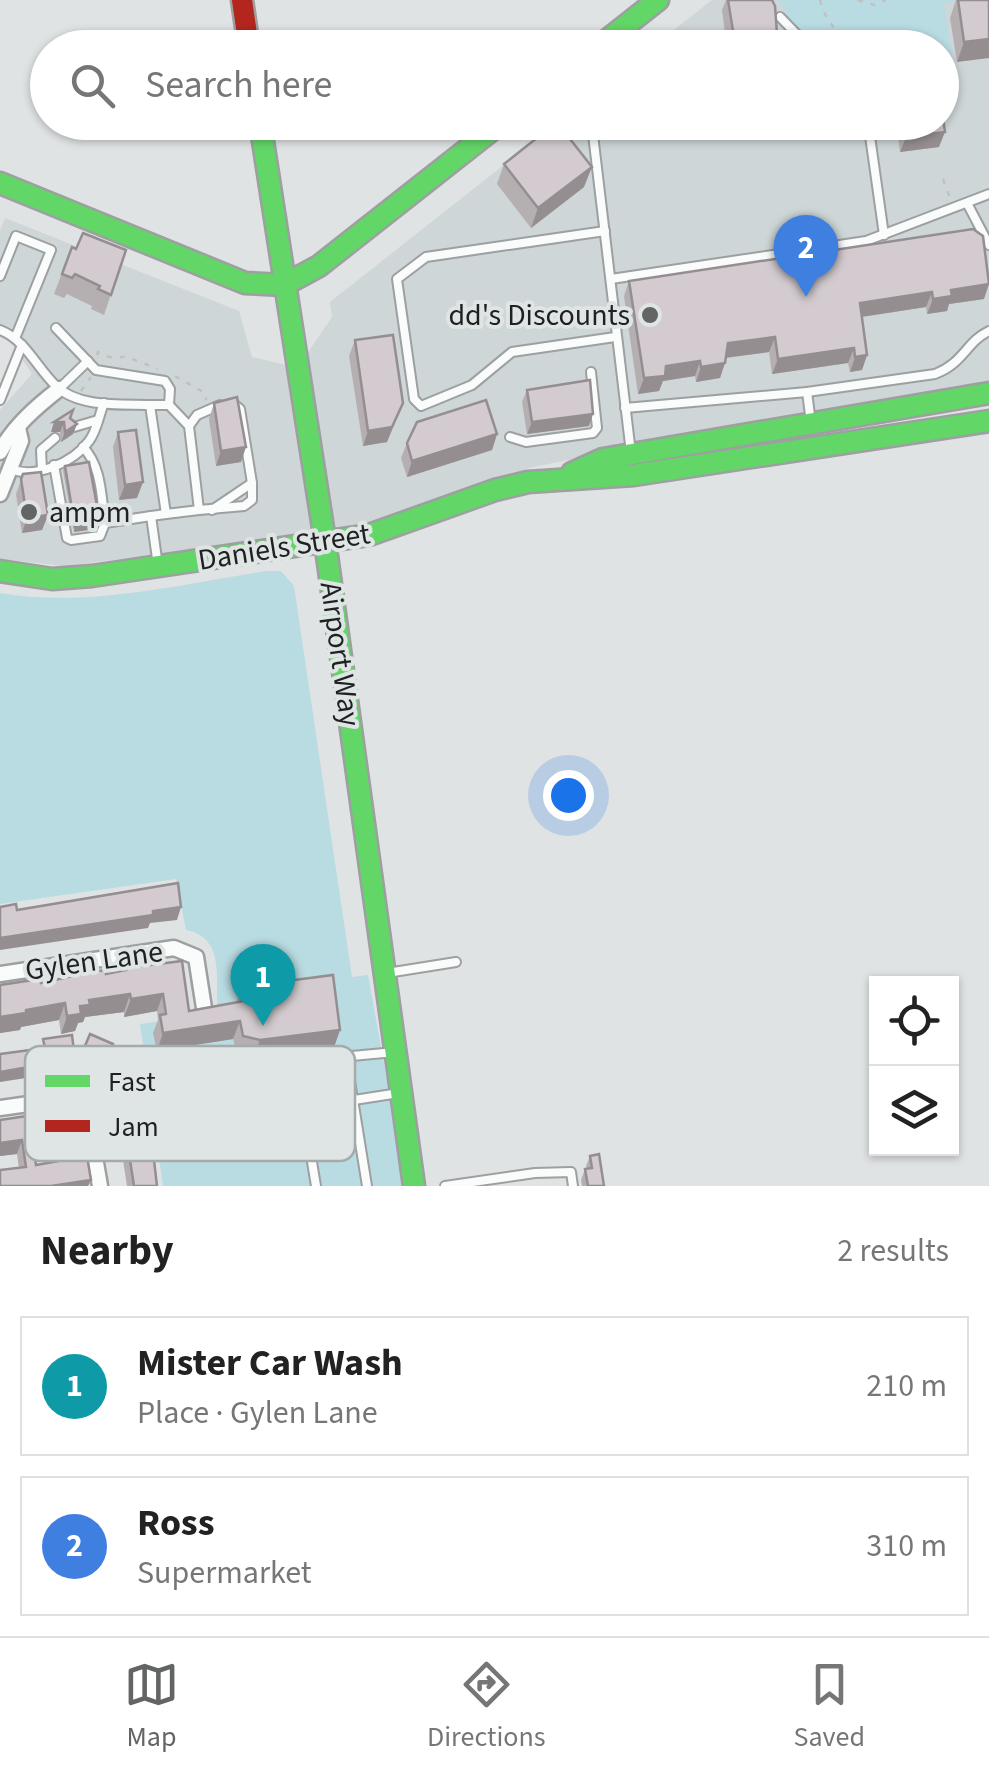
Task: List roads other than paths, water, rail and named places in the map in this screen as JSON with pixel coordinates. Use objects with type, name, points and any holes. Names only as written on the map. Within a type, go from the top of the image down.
[{"type":"main road","points":[[242,0],[246,30]]},
{"type":"main road","points":[[620,30],[658,0]]},
{"type":"main road","name":"Airport Way","points":[[263,140],[324,542],[414,1186]]},
{"type":"main road","points":[[0,183],[245,283],[284,285],[319,266],[479,140]]},
{"type":"main road","name":"Daniels Street","points":[[561,478],[603,459],[989,393]]},
{"type":"main road","name":"Daniels Street","points":[[0,571],[52,580],[324,542],[401,528],[513,485],[561,478],[629,476],[989,421]]},
{"type":"street","points":[[0,452],[8,436],[59,389]]},
{"type":"street","points":[[0,494],[20,441],[18,428]]},
{"type":"street","name":"Gylen Lane","points":[[0,974],[174,948],[196,957],[204,1008]]},
{"type":"street","points":[[0,1108],[25,1104]]},
{"type":"street","points":[[96,1161],[100,1186]]},
{"type":"lane","points":[[780,18],[791,30]]},
{"type":"lane","points":[[594,140],[631,454],[623,468],[607,476]]},
{"type":"lane","points":[[871,140],[884,235]]},
{"type":"lane","points":[[611,279],[866,241],[988,197]]},
{"type":"lane","points":[[967,203],[989,246]]},
{"type":"lane","points":[[605,230],[426,256],[397,280],[414,399],[421,406],[472,384],[512,352],[616,337]]},
{"type":"lane","points":[[0,276],[16,236],[51,250],[16,336]]},
{"type":"lane","points":[[56,328],[96,370],[165,381],[170,389],[169,405],[188,426],[199,510]]},
{"type":"lane","points":[[0,330],[16,336],[59,389],[104,404],[169,405]]},
{"type":"lane","points":[[624,408],[807,392],[935,374],[952,368],[981,334],[989,331]]},
{"type":"lane","points":[[0,400],[22,346]]},
{"type":"lane","points":[[59,389],[88,361]]},
{"type":"lane","points":[[510,437],[526,442],[593,433],[598,428],[590,372]]},
{"type":"lane","points":[[807,392],[811,424]]},
{"type":"lane","points":[[10,469],[24,474],[42,470],[84,447],[92,437],[104,404]]},
{"type":"lane","points":[[105,523],[244,506],[252,500],[240,409],[234,404],[223,404],[197,415],[188,426]]},
{"type":"lane","points":[[150,405],[166,514]]},
{"type":"lane","points":[[74,427],[98,420]]},
{"type":"lane","points":[[42,470],[40,450],[55,438]]},
{"type":"lane","points":[[54,465],[67,538],[100,536],[105,523],[97,469],[84,447]]},
{"type":"lane","points":[[212,510],[252,482]]},
{"type":"lane","points":[[150,516],[158,566]]},
{"type":"lane","points":[[384,973],[456,962]]},
{"type":"lane","points":[[355,1055],[395,1052]]},
{"type":"lane","points":[[355,1101],[401,1093]]},
{"type":"lane","points":[[355,1143],[363,1184]]},
{"type":"lane","points":[[316,1161],[316,1186]]},
{"type":"lane","points":[[444,1186],[571,1172],[573,1186]]},
{"type":"place","name":"Ross","points":[[806,297]]},
{"type":"place","name":"dd's Discounts","points":[[650,315]]},
{"type":"place","name":"ampm","points":[[29,512]]},
{"type":"place","name":"Mister Car Wash","points":[[263,1026]]}]
